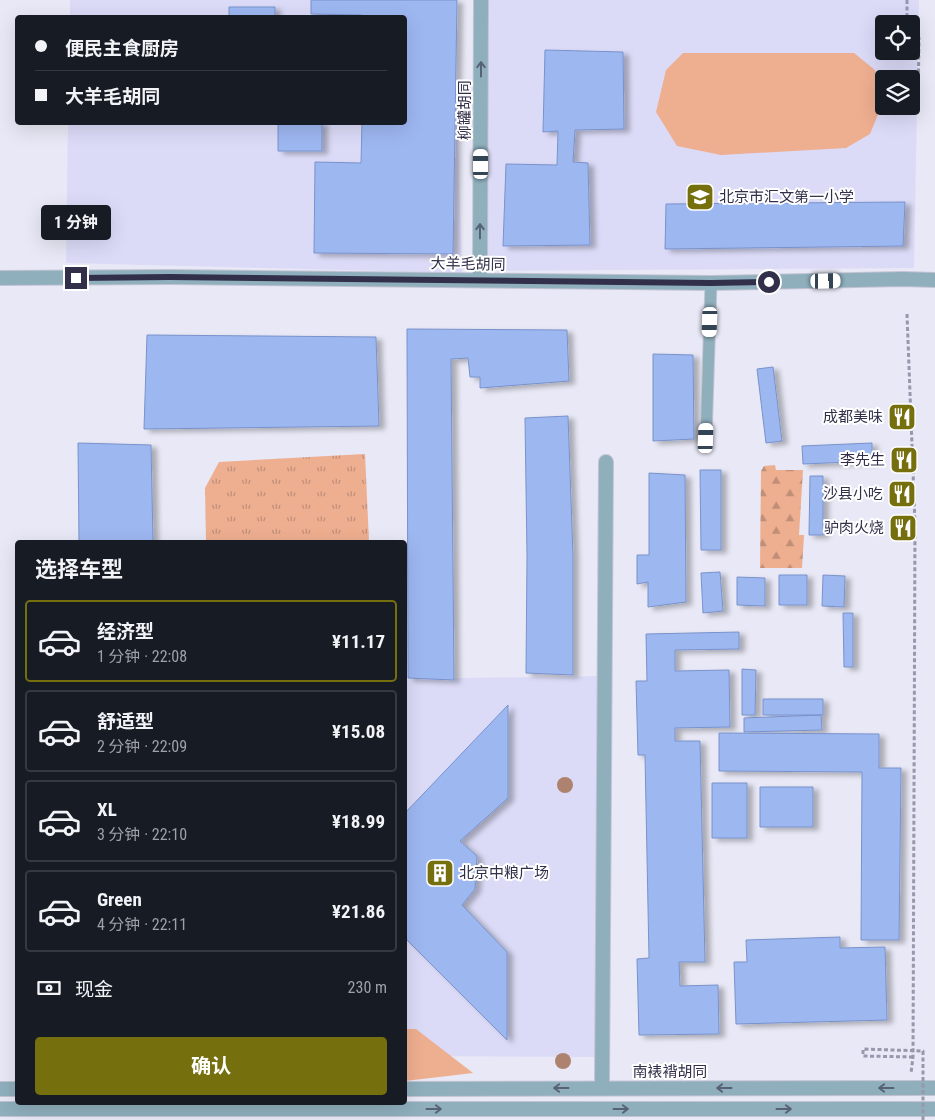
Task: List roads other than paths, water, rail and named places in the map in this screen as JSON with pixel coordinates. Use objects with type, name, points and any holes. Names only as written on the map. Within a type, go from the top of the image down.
[{"type":"street","name":"柳罐胡同","points":[[480,280],[481,0]]},
{"type":"street","name":"大羊毛胡同","points":[[0,278],[170,277],[711,283],[935,280]]},
{"type":"street","points":[[602,1088],[606,462]]},
{"type":"street","name":"南裱褙胡同","points":[[407,1088],[935,1088]]},
{"type":"street","points":[[0,1089],[15,1089]]},
{"type":"street","points":[[0,1109],[935,1109]]},
{"type":"lane","points":[[706,438],[711,283]]},
{"type":"place","name":"北京市汇文第一小学","points":[[700,197]]},
{"type":"place","name":"成都美味","points":[[902,417]]},
{"type":"place","name":"李先生","points":[[904,460]]},
{"type":"place","name":"沙县小吃","points":[[902,494]]},
{"type":"place","name":"驴肉火烧","points":[[903,528]]},
{"type":"place","name":"北京中粮广场","points":[[440,873]]}]
